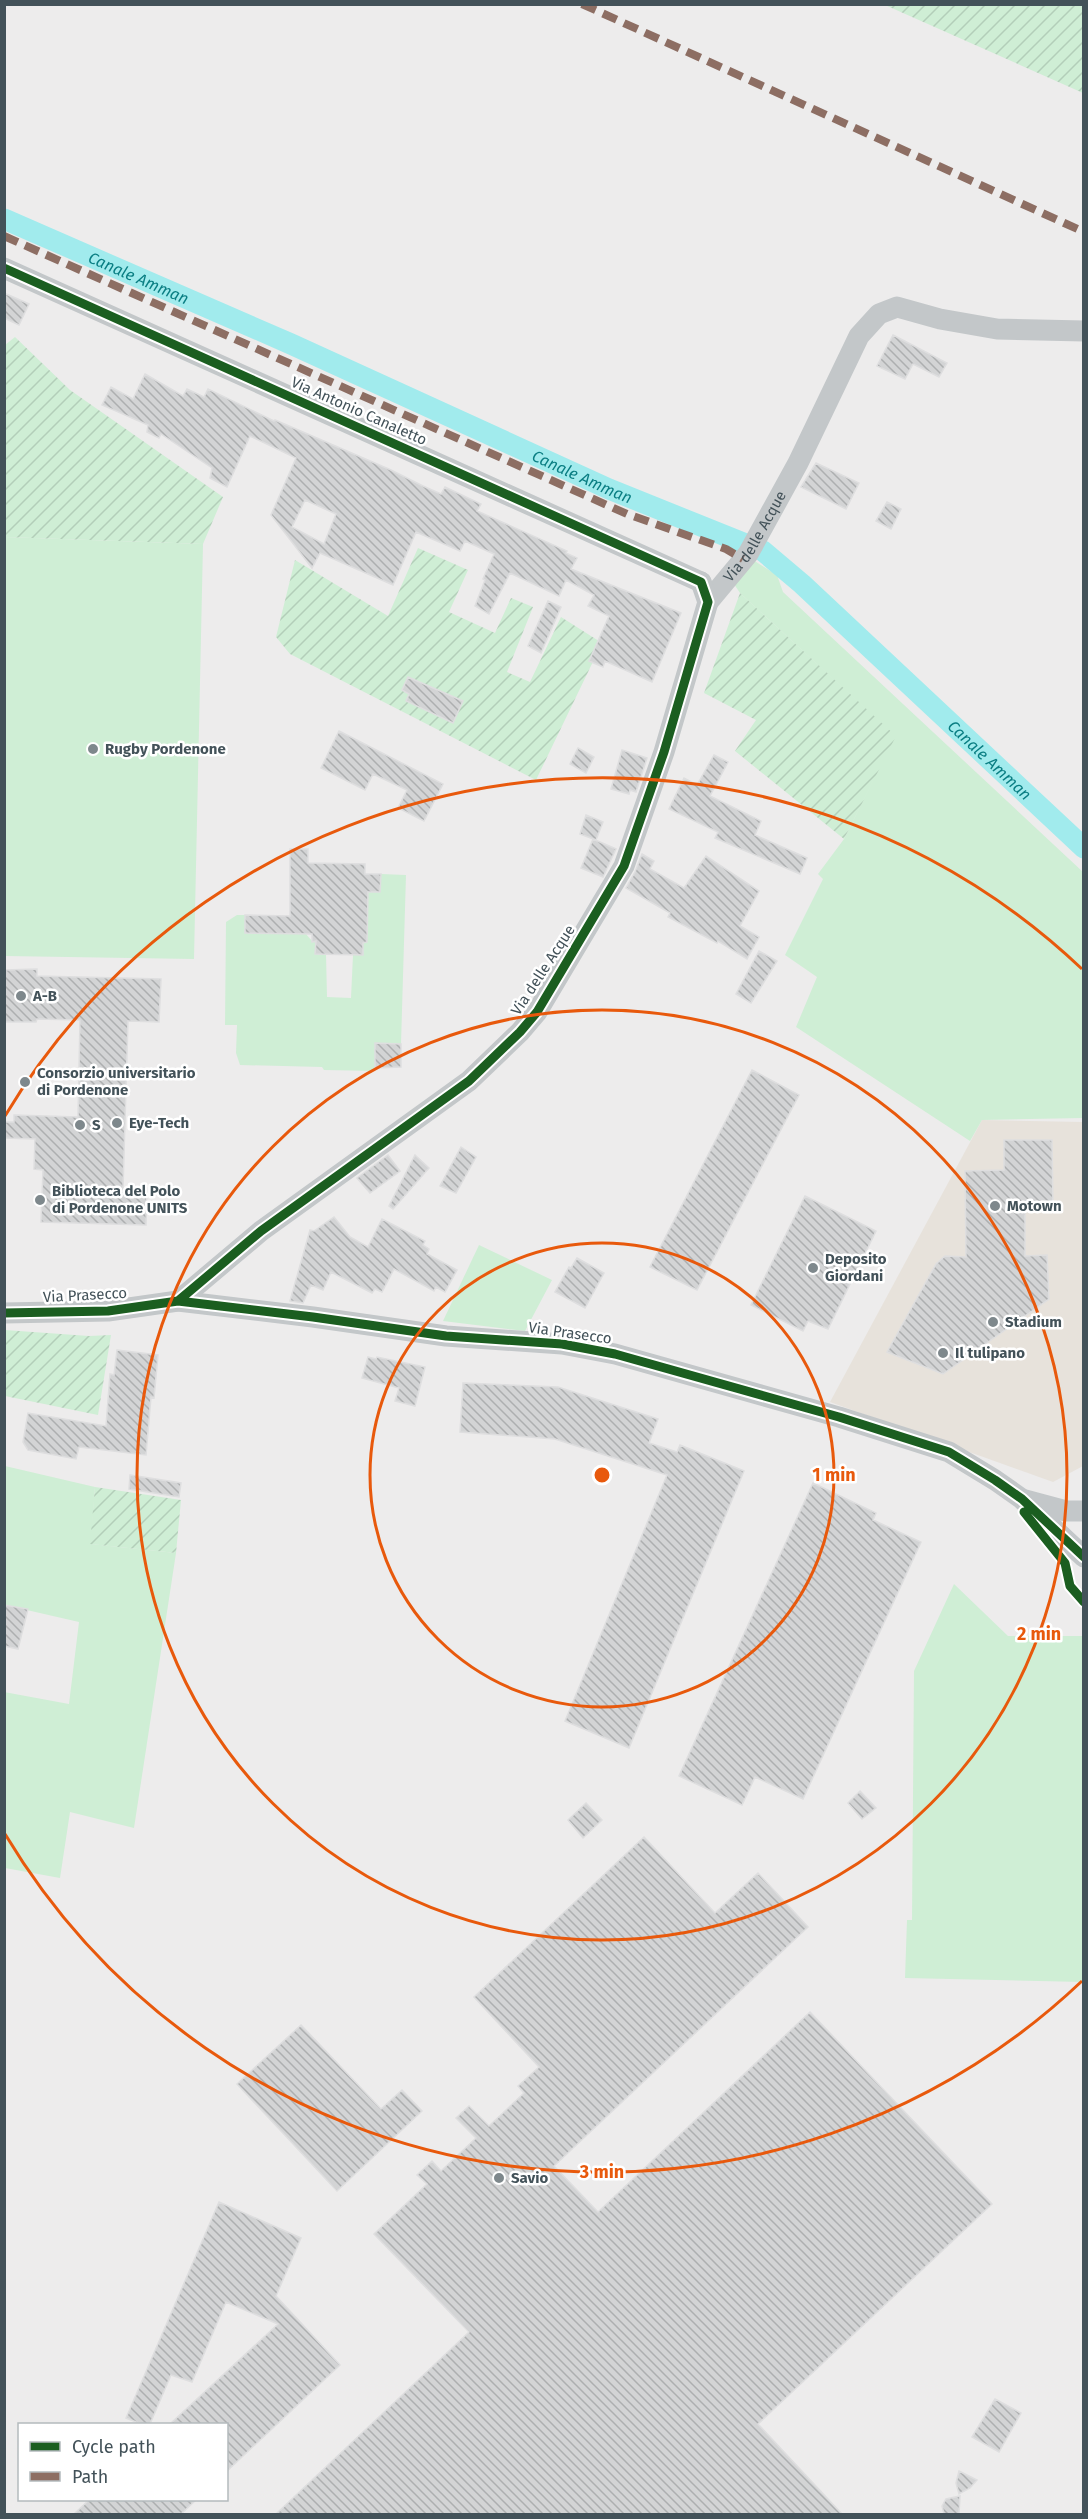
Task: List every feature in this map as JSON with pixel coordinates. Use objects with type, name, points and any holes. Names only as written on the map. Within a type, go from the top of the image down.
[{"type":"street","name":"Via Antonio Canaletto","points":[[4,268],[701,582]]},
{"type":"street","name":"Via delle Acque","points":[[178,1301],[261,1231],[469,1081],[520,1032],[537,1011],[624,866],[664,752],[708,602],[701,582],[744,558],[798,463],[859,336],[879,314],[897,307],[940,319],[997,329],[1083,331]]},
{"type":"street","points":[[708,602],[744,558]]},
{"type":"street","name":"Via Prasecco","points":[[4,1313],[108,1311],[178,1301],[446,1336],[562,1344],[615,1354],[839,1417],[949,1452],[1022,1499],[1083,1557]]},
{"type":"street","name":"Via Prasecco","points":[[1022,1499],[1066,1511],[1083,1510]]},
{"type":"shaded area","points":[[982,1120],[1083,1122],[1083,1466],[1053,1482],[830,1402]]},
{"type":"green space","points":[[885,5],[1083,5],[1083,93]]},
{"type":"green space","points":[[15,337],[70,390],[223,497],[203,544],[5,537],[5,345]]},
{"type":"green space","name":"Rugby Pordenone","points":[[5,537],[203,544],[194,959],[5,956]]},
{"type":"green space","points":[[418,548],[468,570],[449,612],[495,633],[511,598],[533,607],[507,672],[530,682],[561,617],[602,643],[536,780],[290,654],[276,637],[295,560],[388,616]]},
{"type":"green space","points":[[753,560],[777,575],[783,592],[1083,872],[1083,1118],[982,1120],[970,1141],[796,1027],[817,977],[785,955],[823,879],[818,874],[844,839],[895,736],[740,593],[734,584]]},
{"type":"green space","points":[[740,593],[896,736],[844,839],[735,751],[756,720],[704,693]]},
{"type":"green space","points":[[381,874],[406,875],[401,1044],[375,1044],[375,1071],[240,1065],[236,1053],[237,1025],[225,1025],[226,922],[237,915],[245,915],[245,933],[306,934],[312,941],[316,941],[315,954],[326,954],[327,997],[351,998],[353,955],[363,955],[363,943],[367,942],[367,904],[361,892],[380,892]]},
{"type":"green space","points":[[479,1245],[552,1280],[525,1331],[443,1321]]},
{"type":"green space","points":[[5,1330],[89,1336],[111,1335],[98,1415],[5,1396]]},
{"type":"green space","points":[[5,1466],[95,1487],[91,1544],[176,1553],[134,1828],[70,1812],[60,1878],[5,1868],[4,1692],[69,1704],[79,1622],[5,1605]]},
{"type":"green space","points":[[95,1487],[181,1500],[176,1553],[90,1544]]},
{"type":"green space","points":[[954,1584],[1008,1636],[1083,1636],[1083,1982],[905,1978],[907,1920],[912,1920],[914,1671]]},
{"type":"building","points":[[4,293],[29,304],[19,325],[4,318]]},
{"type":"building","points":[[893,335],[947,363],[939,377],[913,364],[905,379],[877,366]]},
{"type":"building","points":[[145,374],[183,396],[187,389],[204,397],[208,389],[274,421],[391,470],[441,494],[445,487],[481,504],[477,511],[567,551],[566,553],[577,558],[571,569],[681,613],[652,682],[605,661],[603,667],[589,661],[609,616],[588,606],[594,595],[566,580],[559,596],[510,573],[489,614],[475,606],[494,554],[465,541],[460,551],[416,532],[393,585],[320,553],[312,568],[271,515],[296,458],[250,436],[227,487],[210,478],[212,468],[161,434],[159,438],[147,432],[148,425],[102,405],[111,387],[133,399]],"holes":[[[305,500],[336,514],[324,544],[292,527]]]},
{"type":"building","points":[[816,463],[859,483],[846,509],[801,487]]},
{"type":"building","points":[[887,502],[901,509],[891,529],[876,521]]},
{"type":"building","points":[[548,601],[561,607],[541,653],[528,646]]},
{"type":"building","points":[[408,677],[463,701],[453,723],[406,701],[409,694],[402,690]]},
{"type":"building","points":[[339,731],[443,784],[424,821],[398,808],[407,790],[373,774],[365,790],[321,768]]},
{"type":"building","points":[[578,748],[594,757],[586,773],[570,764]]},
{"type":"building","points":[[622,750],[647,758],[636,792],[630,790],[629,794],[611,789]]},
{"type":"building","points":[[714,755],[728,762],[710,796],[761,821],[755,835],[807,858],[800,874],[715,838],[718,832],[669,809],[684,778],[697,785]]},
{"type":"building","points":[[586,815],[603,822],[596,840],[580,834]]},
{"type":"building","points":[[593,839],[616,849],[603,877],[581,868]]},
{"type":"building","points":[[290,849],[308,849],[308,863],[365,864],[365,874],[381,874],[380,892],[368,892],[367,942],[363,943],[363,955],[315,954],[316,941],[312,942],[312,934],[245,933],[245,915],[290,916]]},
{"type":"building","points":[[642,854],[654,861],[650,869],[684,888],[706,856],[759,891],[740,926],[759,937],[747,959],[718,941],[717,943],[668,917],[670,913],[626,888]]},
{"type":"building","points":[[759,951],[777,961],[751,1003],[736,994]]},
{"type":"building","name":"S","points":[[37,969],[37,976],[161,979],[159,1022],[128,1021],[123,1188],[147,1188],[146,1225],[41,1222],[43,1170],[34,1169],[35,1139],[4,1138],[4,1122],[14,1122],[14,1115],[78,1117],[80,1020],[37,1019],[36,1022],[4,1022],[4,970]]},
{"type":"building","points":[[375,1043],[401,1044],[401,1067],[375,1068]]},
{"type":"building","points":[[752,1070],[799,1095],[697,1290],[650,1267]]},
{"type":"building","points":[[1004,1140],[1052,1140],[1053,1206],[1025,1206],[1025,1256],[1047,1255],[1049,1299],[943,1374],[887,1352],[936,1264],[945,1256],[966,1257],[965,1171],[1004,1170]]},
{"type":"building","points":[[461,1147],[476,1157],[456,1193],[440,1186]]},
{"type":"building","points":[[388,1155],[400,1171],[370,1193],[357,1178]]},
{"type":"building","points":[[415,1155],[429,1168],[393,1209],[389,1206]]},
{"type":"building","name":"Deposito Giordani","points":[[805,1196],[876,1231],[828,1329],[808,1321],[803,1331],[751,1305]]},
{"type":"building","points":[[334,1217],[350,1237],[368,1247],[382,1219],[425,1241],[423,1245],[429,1249],[427,1254],[457,1270],[445,1292],[436,1287],[434,1291],[394,1269],[382,1292],[375,1289],[372,1293],[331,1272],[323,1290],[311,1285],[303,1303],[290,1301],[310,1230],[314,1231]]},
{"type":"building","points":[[577,1258],[604,1273],[585,1308],[555,1292],[569,1267],[571,1268]]},
{"type":"building","points":[[117,1350],[158,1355],[154,1398],[151,1397],[146,1455],[79,1447],[76,1459],[28,1450],[23,1442],[28,1413],[106,1426],[110,1374],[114,1375]]},
{"type":"building","points":[[368,1357],[425,1367],[415,1406],[395,1401],[399,1388],[362,1378]]},
{"type":"building","points":[[463,1383],[558,1387],[658,1419],[649,1443],[677,1452],[680,1445],[744,1471],[629,1748],[565,1721],[667,1475],[555,1439],[460,1432]]},
{"type":"building","points":[[130,1475],[181,1483],[179,1497],[129,1489]]},
{"type":"building","points":[[813,1483],[876,1513],[873,1520],[921,1542],[803,1799],[755,1777],[742,1805],[679,1776]]},
{"type":"building","points":[[4,1605],[28,1609],[18,1649],[4,1646]]},
{"type":"building","points":[[860,1791],[876,1808],[862,1819],[848,1803]]},
{"type":"building","points":[[586,1803],[602,1820],[583,1838],[568,1820]]},
{"type":"building","name":"Savio","points":[[644,1837],[715,1913],[758,1873],[808,1927],[554,2166],[598,2212],[810,2012],[992,2204],[758,2424],[842,2514],[276,2514],[469,2332],[374,2234],[427,2184],[417,2175],[432,2161],[441,2171],[476,2138],[456,2118],[469,2106],[489,2126],[524,2093],[518,2086],[539,2067],[474,1997]]},
{"type":"building","points":[[301,2025],[381,2109],[402,2090],[422,2111],[337,2191],[237,2084]]},
{"type":"building","points":[[219,2202],[301,2238],[276,2296],[340,2365],[228,2470],[228,2423],[171,2423],[278,2324],[226,2302],[192,2382],[171,2375],[150,2423],[138,2423],[126,2418]]},
{"type":"building","points":[[995,2399],[1021,2413],[999,2452],[972,2437]]},
{"type":"building","points":[[959,2471],[977,2480],[970,2488],[959,2494],[956,2483]]},
{"type":"building","points":[[960,2496],[959,2514],[944,2514],[942,2506],[946,2499]]},
{"type":"building","points":[[88,2501],[195,2501],[181,2514],[74,2514]]},
{"type":"waterway","name":"Canale Amman","points":[[4,219],[291,344],[609,489],[763,551],[802,584],[1084,848]]},
{"type":"marked path","points":[[582,4],[1084,232]]},
{"type":"marked path","points":[[4,236],[627,514],[726,549],[743,559]]},
{"type":"cycle path","points":[[4,268],[701,582],[708,602],[664,752],[624,866],[537,1012],[520,1032],[469,1081],[261,1231],[178,1301]]},
{"type":"cycle path","points":[[4,1313],[108,1311],[178,1301],[446,1336],[562,1344],[615,1354],[839,1417],[949,1452],[1022,1499],[1084,1557]]},
{"type":"cycle path","points":[[1024,1512],[1065,1563],[1070,1586],[1084,1602]]},
{"type":"place","name":"Rugby Pordenone","points":[[93,749]]},
{"type":"place","name":"A-B","points":[[21,996]]},
{"type":"place","name":"Consorzio universitario di Pordenone","points":[[25,1082]]},
{"type":"place","name":"Eye-Tech","points":[[117,1123]]},
{"type":"place","name":"S","points":[[80,1125]]},
{"type":"place","name":"Biblioteca del Polo di Pordenone UNITS","points":[[40,1200]]},
{"type":"place","name":"Motown","points":[[995,1206]]},
{"type":"place","name":"Deposito Giordani","points":[[813,1268]]},
{"type":"place","name":"Stadium","points":[[993,1322]]},
{"type":"place","name":"Il tulipano","points":[[943,1353]]},
{"type":"place","name":"Savio","points":[[499,2178]]}]
